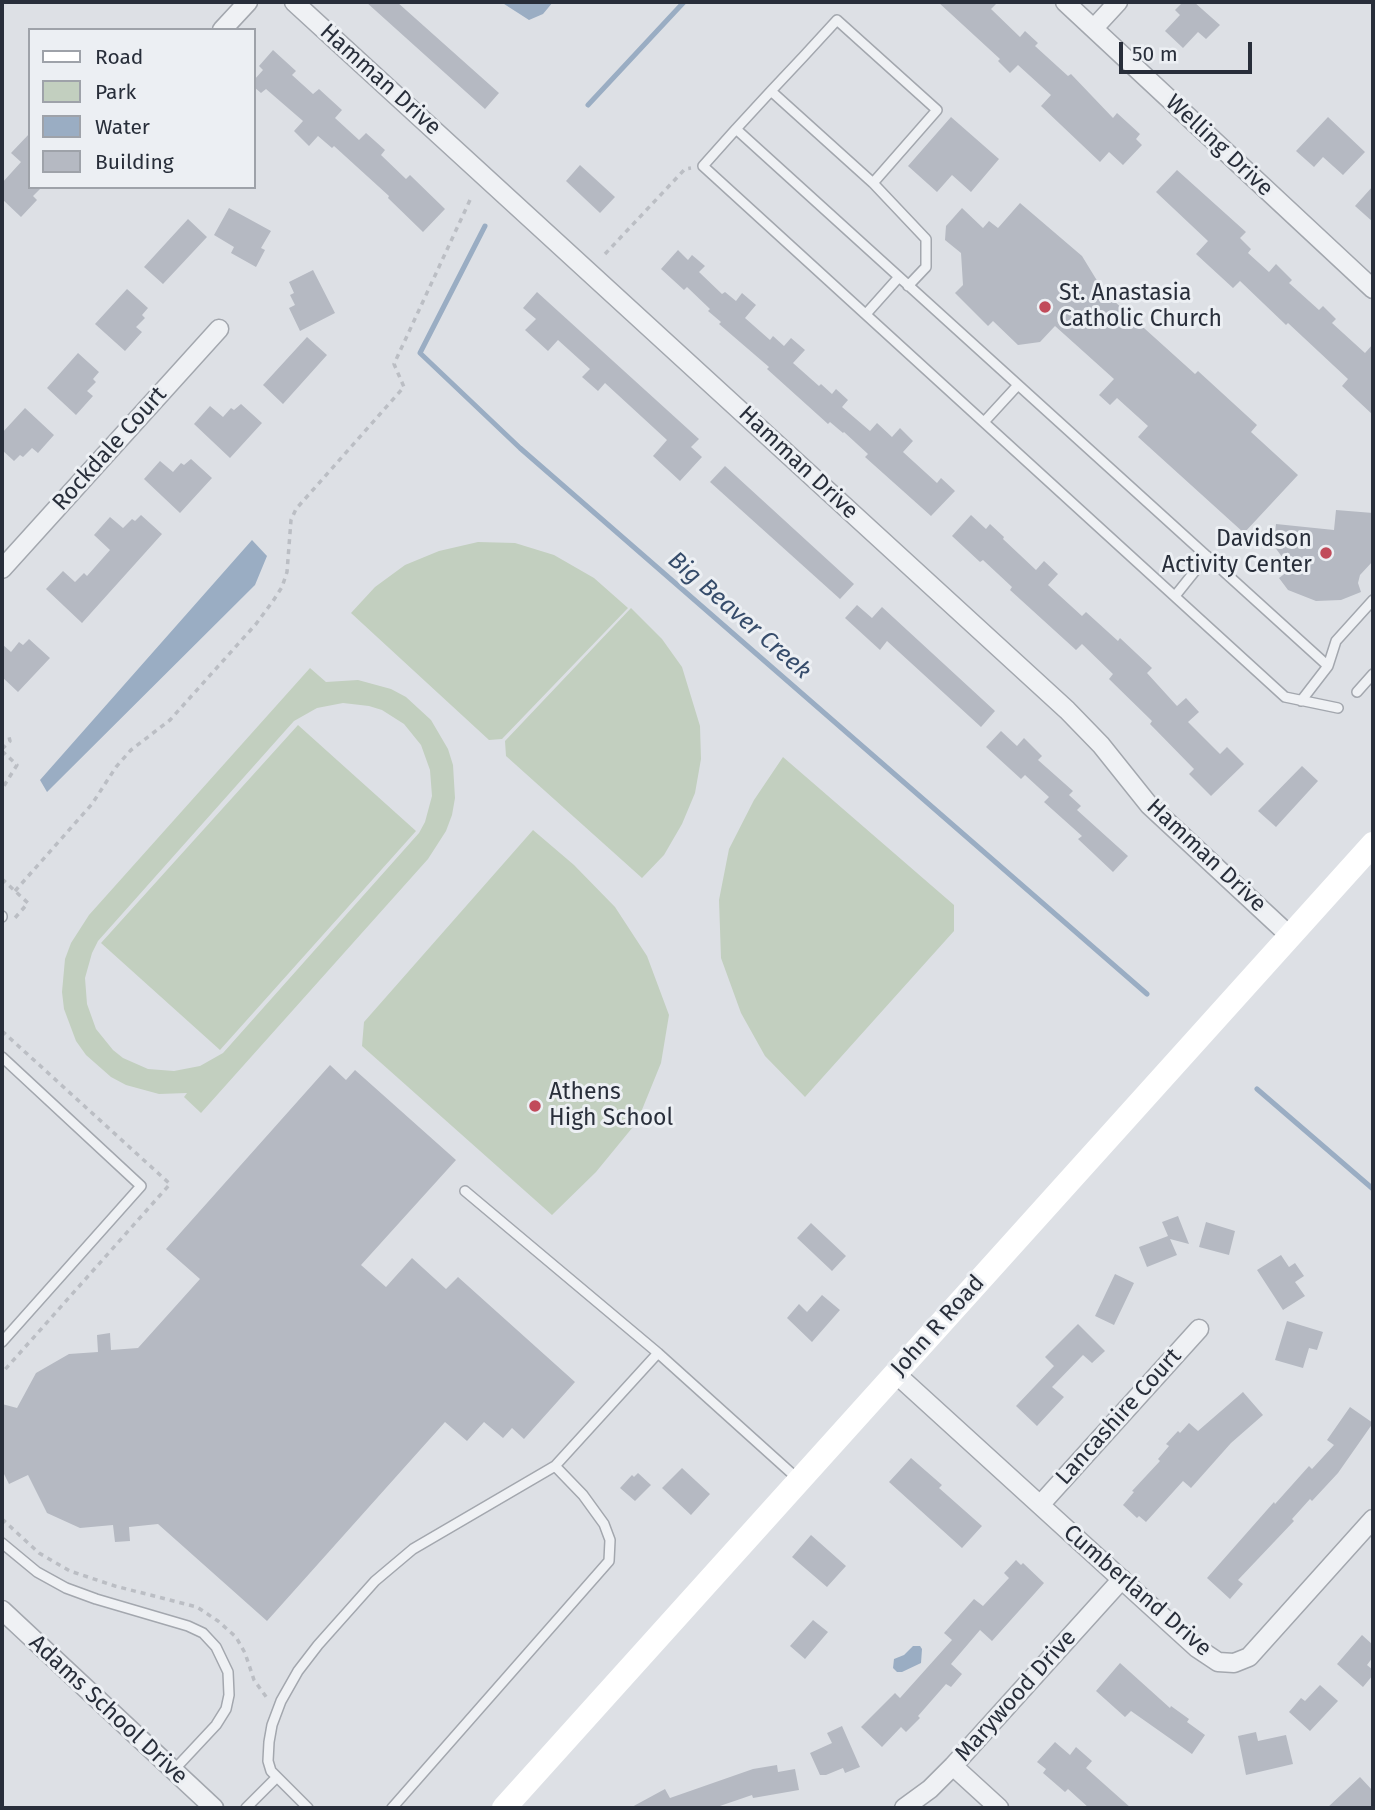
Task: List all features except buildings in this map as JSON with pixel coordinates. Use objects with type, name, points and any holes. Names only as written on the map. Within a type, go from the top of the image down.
[{"type":"main road","name":"John R Road","points":[[504,1808],[1373,844]]},
{"type":"street","points":[[224,28],[248,2]]},
{"type":"street","name":"Hamman Drive","points":[[294,2],[1067,710],[1101,745],[1149,804],[1290,936]]},
{"type":"street","name":"Welling Drive","points":[[1065,2],[1373,289]]},
{"type":"street","points":[[1094,28],[1118,2]]},
{"type":"street","name":"Rockdale Court","points":[[2,569],[219,329]]},
{"type":"street","name":"Lancashire Court","points":[[1040,1505],[1199,1329]]},
{"type":"street","name":"Cumberland Drive","points":[[895,1374],[1207,1656],[1218,1661],[1234,1663],[1249,1657],[1373,1519]]},
{"type":"street","name":"Marywood Drive","points":[[904,1808],[930,1789],[953,1766],[1122,1578]]},
{"type":"street","name":"Adams School Drive","points":[[2,1610],[214,1808]]},
{"type":"street","points":[[953,1766],[999,1808]]},
{"type":"lane","points":[[873,183],[937,110],[837,20],[703,166],[1285,697],[1338,708]]},
{"type":"lane","points":[[771,91],[873,183],[926,239],[926,267],[908,286]]},
{"type":"lane","points":[[736,129],[1328,666]]},
{"type":"lane","points":[[866,314],[899,277]]},
{"type":"lane","points":[[984,422],[1018,385]]},
{"type":"lane","points":[[1175,596],[1207,556]]},
{"type":"lane","points":[[1301,701],[1328,666],[1336,641],[1373,600]]},
{"type":"lane","points":[[1357,692],[1373,674]]},
{"type":"lane","points":[[2,1057],[141,1186],[2,1342]]},
{"type":"lane","points":[[466,1191],[658,1353],[799,1480]]},
{"type":"lane","points":[[308,1808],[275,1778],[268,1761],[270,1734],[275,1716],[298,1671],[338,1620],[374,1581],[413,1549],[555,1466],[658,1353]]},
{"type":"lane","points":[[392,1808],[609,1561],[610,1539],[604,1524],[583,1495],[555,1466]]},
{"type":"lane","points":[[2,1543],[22,1561],[66,1588],[96,1600],[188,1626],[203,1633],[216,1647],[228,1672],[229,1695],[226,1709],[216,1725],[173,1771]]},
{"type":"lane","points":[[246,1808],[275,1778]]},
{"type":"path","points":[[605,254],[685,169],[703,166]]},
{"type":"path","points":[[15,891],[92,804],[116,767],[131,750],[170,720],[256,624],[282,587],[287,572],[291,520],[296,509],[404,387],[394,364],[470,200]]},
{"type":"path","points":[[2,789],[16,765],[2,750],[10,741],[9,737]]},
{"type":"path","points":[[2,879],[28,904],[10,923]]},
{"type":"path","points":[[2,1031],[170,1184],[2,1373]]},
{"type":"path","points":[[2,1519],[40,1553],[69,1571],[197,1607],[218,1621],[236,1637],[245,1653],[254,1680],[265,1693],[268,1703]]},
{"type":"green space","points":[[478,542],[515,543],[554,555],[594,578],[628,608],[502,739],[489,740],[351,613],[375,587],[405,565],[439,551]]},
{"type":"green space","points":[[631,608],[662,639],[682,667],[700,726],[701,759],[695,793],[682,824],[664,855],[642,878],[506,756],[505,741]]},
{"type":"green space","points":[[310,668],[326,682],[358,680],[391,689],[406,697],[431,720],[448,749],[453,765],[455,798],[452,815],[446,831],[428,859],[201,1113],[184,1097],[187,1093],[159,1094],[126,1085],[111,1077],[86,1055],[76,1041],[64,1009],[62,992],[65,959],[71,943],[89,915]],"holes":[[[343,703],[382,710],[404,724],[421,745],[430,770],[432,796],[419,833],[223,1053],[200,1066],[174,1071],[148,1069],[123,1058],[96,1029],[87,1004],[85,978],[98,941],[294,721],[317,708]]]},
{"type":"green space","points":[[298,725],[416,831],[220,1050],[101,943]]},
{"type":"green space","points":[[783,757],[954,905],[954,931],[805,1097],[765,1056],[741,1013],[721,958],[719,900],[729,849],[754,800]]},
{"type":"green space","points":[[533,830],[574,865],[615,907],[647,956],[669,1015],[661,1063],[637,1122],[596,1172],[552,1215],[362,1046],[364,1022]]},
{"type":"water","points":[[501,2],[553,2],[543,14],[529,20]]},
{"type":"water","points":[[252,540],[267,556],[255,585],[47,792],[40,780]]},
{"type":"water","points":[[913,1646],[920,1646],[922,1649],[921,1663],[897,1672],[893,1668],[894,1659],[904,1655]]},
{"type":"waterway","name":"Big Beaver Creek","points":[[588,105],[684,2]]},
{"type":"waterway","name":"Big Beaver Creek","points":[[485,226],[420,353],[520,448],[1147,994]]},
{"type":"waterway","name":"Big Beaver Creek","points":[[1257,1089],[1373,1189]]},
{"type":"place","name":"St. Anastasia Catholic Church","points":[[1045,307]]},
{"type":"place","name":"Davidson Activity Center","points":[[1326,553]]},
{"type":"place","name":"Athens High School","points":[[535,1106]]}]
